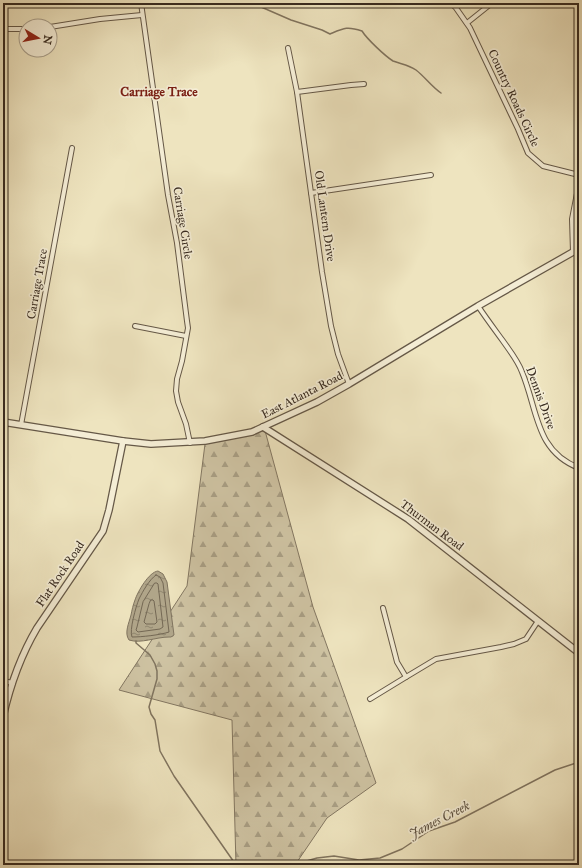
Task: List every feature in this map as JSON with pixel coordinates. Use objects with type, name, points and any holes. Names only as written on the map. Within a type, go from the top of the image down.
[{"type":"street","name":"Carriage Circle","points":[[140,3],[168,195],[177,243],[188,328],[177,379],[176,391],[190,443]]},
{"type":"street","name":"Country Roads Circle","points":[[451,3],[470,28],[496,81],[528,153],[543,166],[579,175]]},
{"type":"street","points":[[467,23],[492,3]]},
{"type":"street","points":[[58,26],[100,19],[142,15]]},
{"type":"street","points":[[3,29],[18,29]]},
{"type":"street","name":"Old Lantern Drive","points":[[288,48],[297,92],[331,326],[338,354],[349,384]]},
{"type":"street","points":[[297,92],[364,84]]},
{"type":"street","name":"Carriage Trace","points":[[21,424],[72,148]]},
{"type":"street","points":[[311,193],[431,175]]},
{"type":"street","points":[[576,251],[572,218],[579,182]]},
{"type":"street","name":"East Atlanta Road","points":[[4,422],[151,444],[190,443],[252,432],[317,402],[478,306],[576,251]]},
{"type":"street","name":"Dennis Drive","points":[[478,306],[515,358],[522,372],[546,443],[556,455],[579,468]]},
{"type":"street","points":[[135,326],[186,336]]},
{"type":"street","points":[[3,437],[4,422]]},
{"type":"street","name":"Thurman Road","points":[[264,427],[408,519],[579,653]]},
{"type":"street","name":"Flat Rock Road","points":[[3,716],[28,642],[103,531],[109,510],[123,441]]},
{"type":"street","points":[[383,608],[397,662],[406,677]]},
{"type":"street","points":[[370,699],[436,659],[502,647],[526,639],[538,620]]},
{"type":"street","points":[[3,681],[13,683]]},
{"type":"green space","points":[[264,427],[313,607],[376,783],[327,818],[295,865],[236,865],[232,720],[119,690],[187,586],[205,444]]},
{"type":"water","points":[[158,571],[163,574],[167,582],[174,635],[171,637],[144,641],[129,640],[127,628],[136,596],[148,578]]},
{"type":"waterway","points":[[252,3],[291,20],[330,34],[346,28],[362,31],[372,43],[390,59],[416,70],[441,93]]},
{"type":"waterway","points":[[136,641],[136,643],[150,655],[157,671],[157,679],[149,707],[155,720],[160,751],[174,776],[236,865]]},
{"type":"waterway","name":"James Creek","points":[[301,865],[303,862],[317,858],[334,856],[359,860],[380,858],[402,849],[429,831],[455,822],[555,770],[579,762]]},
{"type":"district","name":"Carriage Trace","points":[[159,91]]}]
